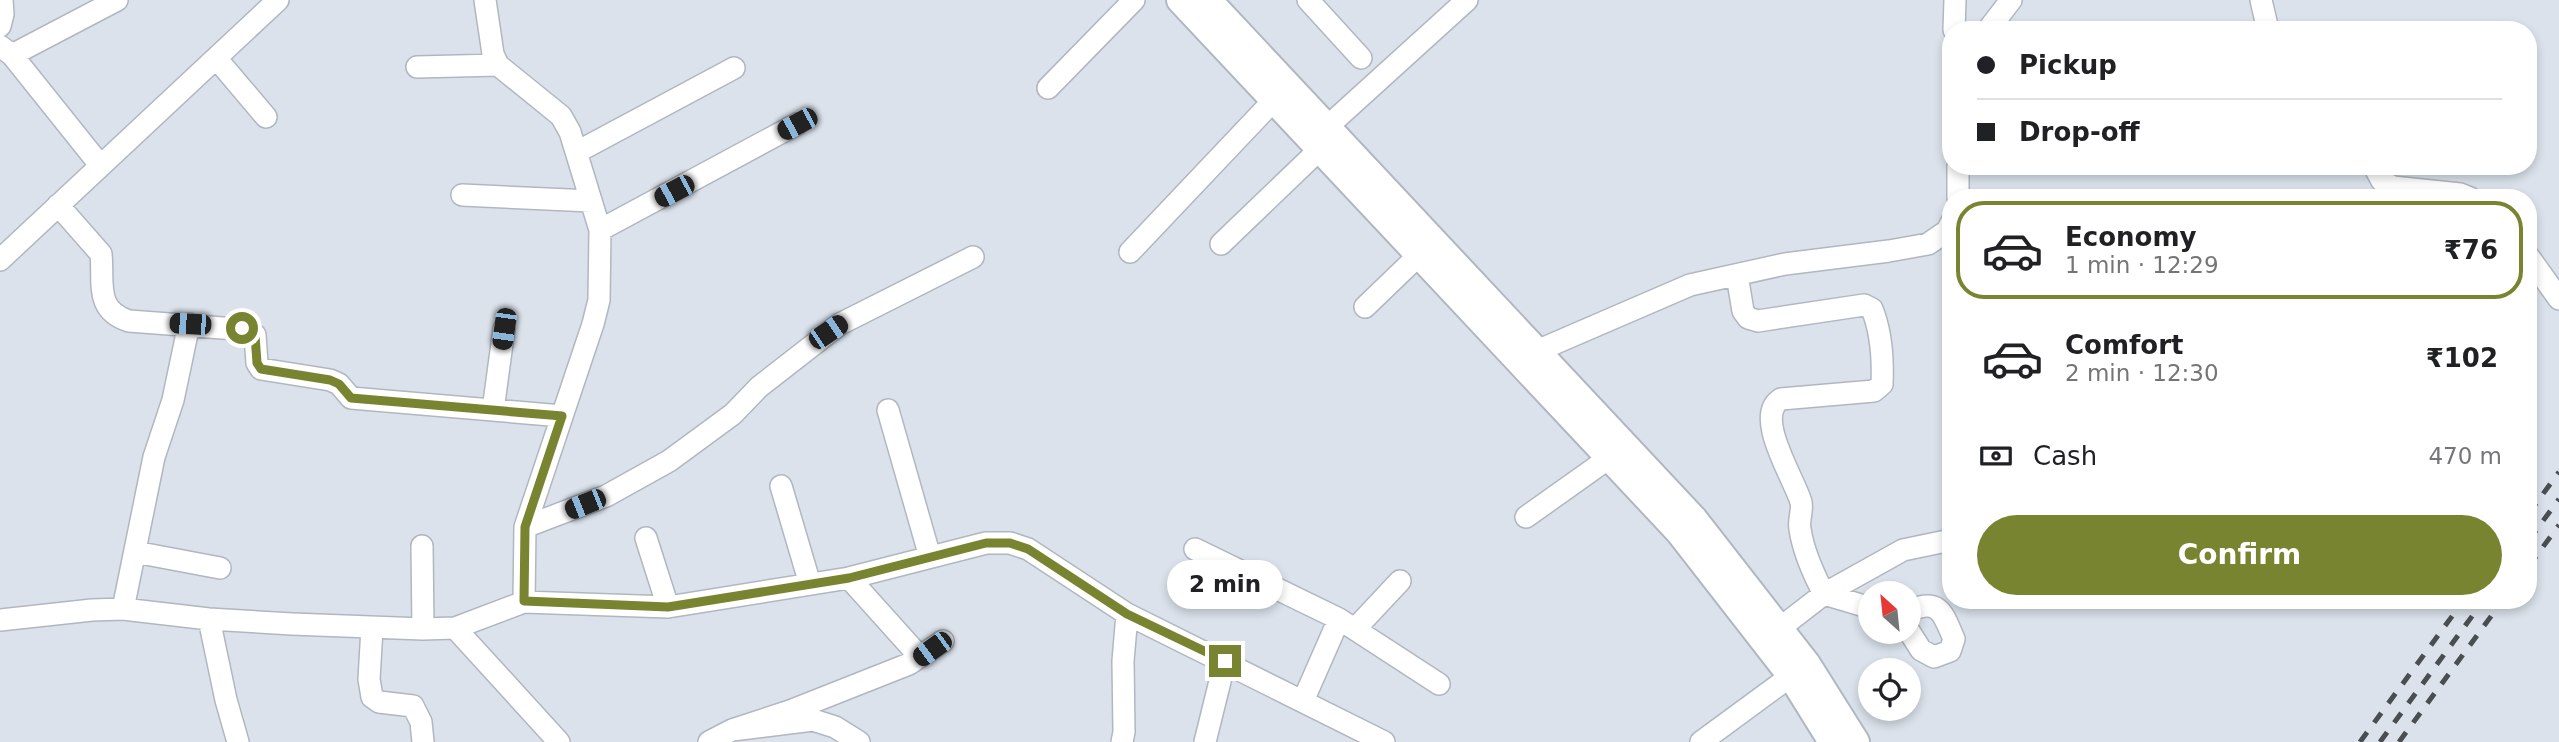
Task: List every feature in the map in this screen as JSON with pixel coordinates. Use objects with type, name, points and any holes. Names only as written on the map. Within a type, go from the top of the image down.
[{"type":"main road","points":[[1180,0],[1274,100],[1323,138],[1537,351],[1694,519],[1780,628],[1832,742]]},
{"type":"main road","points":[[1208,0],[1419,255],[1679,532],[1799,670],[1856,742]]},
{"type":"street","points":[[0,26],[2,0]]},
{"type":"street","points":[[100,165],[6,50],[117,0]]},
{"type":"street","points":[[0,260],[278,0]]},
{"type":"street","points":[[485,0],[493,54],[498,65],[561,116],[577,152],[600,230],[599,300],[525,527],[524,601]]},
{"type":"street","points":[[1048,88],[1134,0]]},
{"type":"street","points":[[1308,0],[1361,58]]},
{"type":"street","points":[[1221,244],[1323,138],[1466,0]]},
{"type":"street","points":[[1954,21],[1955,0]]},
{"type":"street","points":[[1995,21],[2011,0]]},
{"type":"street","points":[[2261,0],[2266,21]]},
{"type":"street","points":[[216,58],[266,117]]},
{"type":"street","points":[[417,67],[498,65]]},
{"type":"street","points":[[577,152],[734,68]]},
{"type":"street","points":[[1130,252],[1274,100]]},
{"type":"street","points":[[600,230],[797,124]]},
{"type":"street","points":[[2379,175],[2382,181],[2393,187],[2412,189]]},
{"type":"street","points":[[462,195],[591,201]]},
{"type":"street","points":[[58,205],[101,254],[102,295],[110,309],[120,318],[129,321],[249,330],[255,335],[257,363],[261,369],[330,380],[339,384],[351,398],[562,416]]},
{"type":"street","points":[[1537,351],[1690,285],[1786,264],[1928,244],[1942,234]]},
{"type":"street","points":[[1365,307],[1419,255]]},
{"type":"street","points":[[525,527],[606,496],[668,461],[733,414],[759,387],[840,324],[973,257]]},
{"type":"street","points":[[2537,268],[2559,299]]},
{"type":"street","points":[[1737,275],[1743,311],[1748,318],[1758,321],[1864,306],[1872,309],[1876,319],[1882,384],[1874,391],[1782,399],[1774,403],[1770,412],[1781,456],[1802,505],[1799,527],[1816,578],[1824,594],[1858,604]]},
{"type":"street","points":[[123,609],[155,457],[176,388],[190,324]]},
{"type":"street","points":[[493,410],[504,329]]},
{"type":"street","points":[[888,410],[930,557]]},
{"type":"street","points":[[1526,517],[1609,458]]},
{"type":"street","points":[[781,486],[810,584]]},
{"type":"street","points":[[646,538],[668,607]]},
{"type":"street","points":[[1780,628],[1824,594],[1903,550],[1942,542]]},
{"type":"street","points":[[0,620],[123,609],[209,619],[372,628],[454,628],[524,601],[668,607],[849,578],[986,543],[1010,543],[1028,549],[1127,614],[1384,742]]},
{"type":"street","points":[[422,546],[423,629]]},
{"type":"street","points":[[1195,549],[1347,624],[1439,684]]},
{"type":"street","points":[[135,552],[220,568]]},
{"type":"street","points":[[849,578],[920,657]]},
{"type":"street","points":[[1303,701],[1347,624],[1400,581]]},
{"type":"street","points":[[1917,644],[1921,650],[1934,657],[1950,651],[1954,639],[1947,624],[1933,606],[1922,606]]},
{"type":"street","points":[[1122,742],[1123,661],[1127,614]]},
{"type":"street","points":[[209,619],[238,742]]},
{"type":"street","points":[[372,628],[369,679],[372,697],[379,702],[413,706],[421,722],[423,742]]},
{"type":"street","points":[[454,628],[559,742]]},
{"type":"street","points":[[709,742],[732,730],[802,706],[920,657],[943,640]]},
{"type":"street","points":[[1205,742],[1225,661]]},
{"type":"street","points":[[1702,742],[1799,670]]},
{"type":"street","points":[[732,730],[813,720],[835,727],[859,742]]},
{"type":"railway","points":[[2537,502],[2559,472]]},
{"type":"railway","points":[[2537,529],[2559,499]]},
{"type":"railway","points":[[2537,555],[2559,525]]},
{"type":"railway","points":[[2360,742],[2457,609]]},
{"type":"railway","points":[[2380,742],[2477,609]]},
{"type":"railway","points":[[2399,742],[2496,609]]},
{"type":"route","points":[[242,328],[255,335],[257,363],[261,369],[330,380],[339,384],[351,398],[562,416],[525,527],[524,601],[668,607],[849,578],[986,543],[1010,543],[1028,549],[1127,614],[1225,661]]}]
